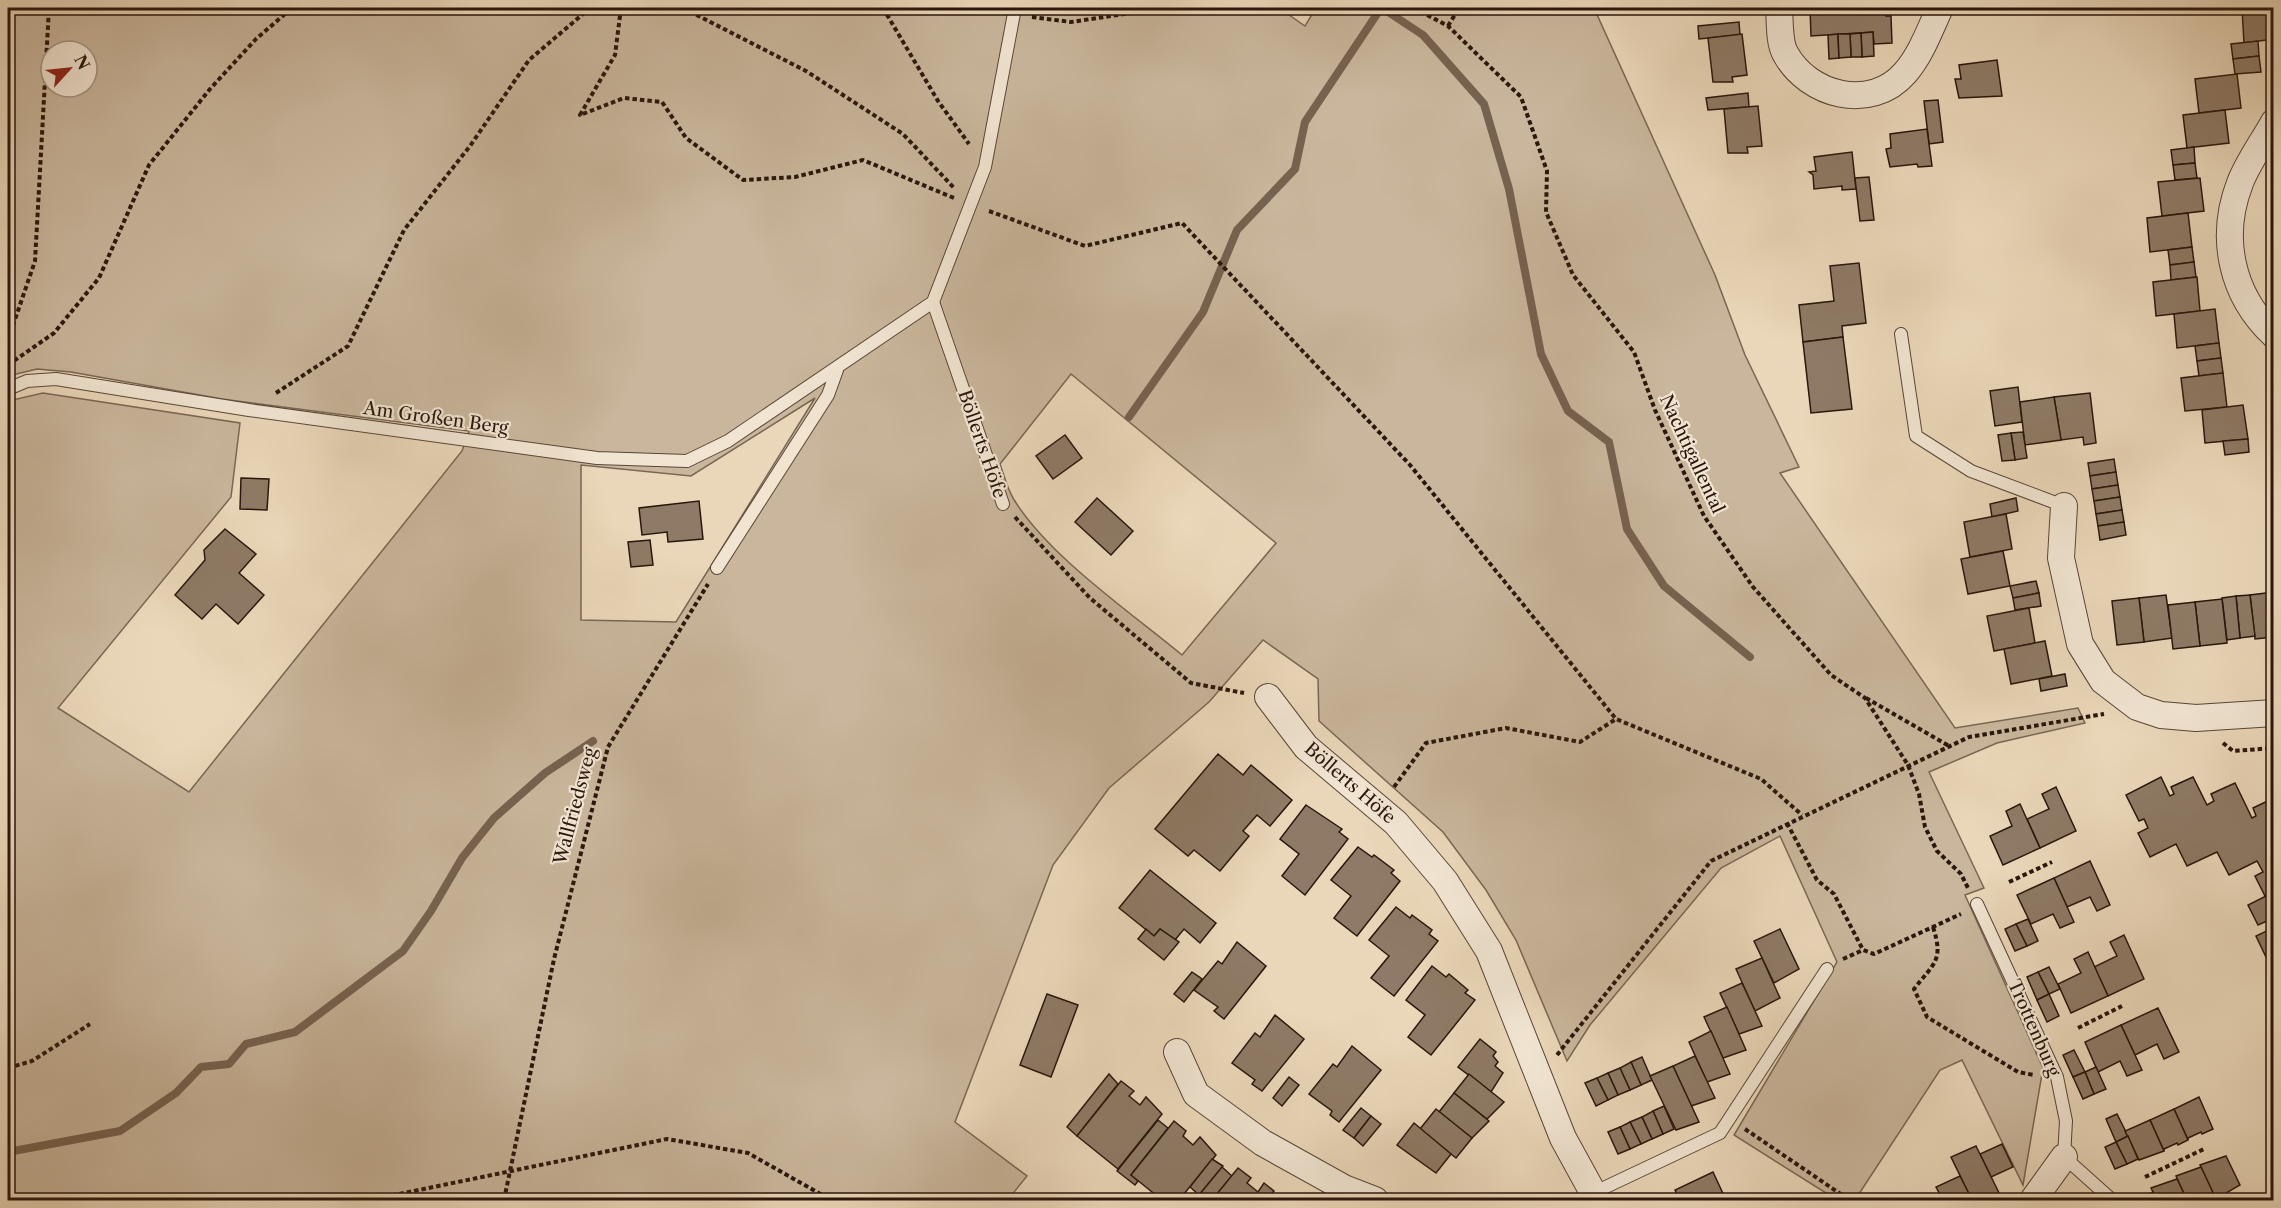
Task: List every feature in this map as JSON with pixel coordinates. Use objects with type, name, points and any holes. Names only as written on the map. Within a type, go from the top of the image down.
[{"type":"street","points":[[1779,8],[1784,52],[1802,75],[1828,93],[1854,96],[1885,88],[1905,73],[1940,8]]},
{"type":"street","points":[[2274,122],[2240,183],[2228,230],[2233,270],[2242,292],[2247,302],[2274,335]]},
{"type":"street","points":[[2064,506],[2061,558],[2080,644],[2103,681],[2137,707],[2162,715],[2196,718],[2273,714]]},
{"type":"street","name":"Böllerts Höfe","points":[[1268,697],[1306,747],[1396,822],[1445,881],[1489,951],[1589,1198]]},
{"type":"street","points":[[1178,1052],[1196,1094],[1263,1143],[1344,1188],[1375,1200]]},
{"type":"street","points":[[2032,1200],[2064,1157]]},
{"type":"lane","points":[[933,302],[985,166],[1014,11]]},
{"type":"lane","name":"Am Großen Berg","points":[[8,389],[27,381],[56,379],[249,410],[597,458],[687,461],[728,441],[837,370],[933,302]]},
{"type":"lane","name":"Böllerts Höfe","points":[[933,302],[1003,504]]},
{"type":"lane","points":[[1900,334],[1916,436],[1971,471],[2064,506]]},
{"type":"lane","points":[[717,568],[828,395],[837,370]]},
{"type":"lane","name":"Trottenburg","points":[[1977,904],[2057,1077],[2066,1121],[2064,1157]]},
{"type":"lane","points":[[1589,1198],[1720,1133],[1827,969]]},
{"type":"lane","points":[[2064,1157],[2112,1200]]},
{"type":"path","points":[[8,340],[35,261],[49,8]]},
{"type":"path","points":[[8,365],[54,333],[99,278],[149,165],[210,89],[256,39],[292,8]]},
{"type":"path","points":[[249,410],[348,346],[404,230],[470,146],[530,60],[590,8]]},
{"type":"path","points":[[621,8],[615,55],[580,115],[624,98],[662,102],[686,138],[743,180],[795,177],[863,160],[970,204],[1085,246],[1182,223],[1410,465],[1616,719],[1761,779],[1802,815]]},
{"type":"path","points":[[683,8],[806,71],[903,134],[970,204]]},
{"type":"path","points":[[883,8],[938,101],[985,166]]},
{"type":"path","points":[[942,8],[1014,11],[1071,22],[1138,12],[1148,8]]},
{"type":"path","name":"Nachtigallental","points":[[1414,8],[1448,26],[1521,97],[1547,171],[1545,212],[1572,275],[1634,352],[1654,410],[1704,516],[1753,587],[1831,675],[1866,698],[1908,765],[1919,794],[1925,827],[1937,851],[1961,874],[1977,904]]},
{"type":"path","points":[[1448,26],[1460,8]]},
{"type":"path","name":"Böllerts Höfe","points":[[1003,504],[1090,597],[1191,683],[1268,697]]},
{"type":"path","name":"Wallfriedsweg","points":[[504,1200],[554,960],[608,747],[717,568]]},
{"type":"path","points":[[1866,698],[1949,746]]},
{"type":"path","points":[[1540,1075],[1711,861],[1787,822],[1969,737],[2137,707]]},
{"type":"path","points":[[1379,808],[1426,743],[1506,728],[1581,742],[1616,719]]},
{"type":"path","points":[[1787,822],[1817,880],[1834,894],[1863,950],[1874,954],[1977,904]]},
{"type":"path","points":[[2009,882],[2052,862]]},
{"type":"path","points":[[1933,927],[1939,957],[1914,989],[1927,1017],[2018,1072],[2057,1077]]},
{"type":"path","points":[[1827,969],[1863,950]]},
{"type":"path","points":[[2078,1028],[2122,1006]]},
{"type":"path","points":[[8,1068],[32,1060],[90,1024]]},
{"type":"path","points":[[1730,1118],[1845,1197]]},
{"type":"path","points":[[370,1200],[667,1139],[748,1153],[831,1200]]},
{"type":"path","points":[[2145,1177],[2205,1149]]},
{"type":"shaded area","points":[[8,8],[1279,8],[1305,26],[1316,8],[1594,8],[1715,275],[1745,355],[1799,467],[1780,473],[1955,728],[2078,708],[2085,723],[1997,743],[1929,772],[1984,888],[1965,895],[2043,1068],[2023,1185],[1962,1060],[1940,1070],[1855,1200],[1837,1200],[1734,1135],[1837,962],[1780,836],[1721,868],[1590,1025],[1567,1061],[1516,940],[1486,890],[1443,832],[1319,721],[1318,679],[1263,640],[1209,702],[1109,788],[1053,865],[955,1122],[1027,1176],[1010,1197],[1014,1200],[8,1200],[8,401],[43,393],[240,423],[231,497],[58,708],[189,792],[462,451],[469,431],[222,399],[71,372],[37,369],[8,376]],"holes":[[[1071,374],[1276,543],[1182,655],[1091,582],[1046,541],[1013,498],[1007,486],[1000,464]],[[815,398],[676,622],[581,620],[581,465],[691,476]]]},
{"type":"building","points":[[1704,8],[1724,8],[1724,10],[1704,10]]},
{"type":"building","points":[[1810,8],[1886,8],[1886,16],[1891,16],[1892,43],[1874,44],[1873,32],[1811,36]]},
{"type":"building","points":[[2242,8],[2274,8],[2274,39],[2244,43]]},
{"type":"building","points":[[1739,22],[1740,35],[1699,39],[1698,26]]},
{"type":"building","points":[[1873,32],[1874,56],[1862,57],[1861,33]]},
{"type":"building","points":[[1861,33],[1862,57],[1851,57],[1850,34]]},
{"type":"building","points":[[1742,34],[1747,75],[1732,77],[1733,82],[1713,82],[1708,38]]},
{"type":"building","points":[[1838,34],[1839,58],[1829,59],[1828,35]]},
{"type":"building","points":[[1838,34],[1850,34],[1851,57],[1839,58]]},
{"type":"building","points":[[2258,41],[2259,56],[2233,59],[2231,44]]},
{"type":"building","points":[[2259,56],[2261,72],[2235,74],[2233,59]]},
{"type":"building","points":[[1997,60],[2002,96],[1959,98],[1955,79],[1961,79],[1959,65]]},
{"type":"building","points":[[2237,74],[2241,108],[2199,113],[2195,79]]},
{"type":"building","points":[[1748,93],[1749,107],[1708,110],[1706,98]]},
{"type":"building","points":[[1938,100],[1943,142],[1929,144],[1924,101]]},
{"type":"building","points":[[1758,106],[1762,146],[1747,147],[1748,153],[1728,153],[1724,109]]},
{"type":"building","points":[[2225,110],[2229,143],[2187,148],[2183,115]]},
{"type":"building","points":[[1927,129],[1932,166],[1918,167],[1917,164],[1890,167],[1886,149],[1891,148],[1890,134]]},
{"type":"building","points":[[2194,147],[2195,163],[2173,165],[2171,150]]},
{"type":"building","points":[[1852,152],[1856,189],[1842,190],[1842,186],[1814,189],[1813,175],[1809,172],[1816,171],[1814,157]]},
{"type":"building","points":[[2195,163],[2197,178],[2175,180],[2173,165]]},
{"type":"building","points":[[1869,177],[1874,220],[1860,221],[1855,178]]},
{"type":"building","points":[[2200,178],[2204,211],[2162,216],[2158,182]]},
{"type":"building","points":[[2188,213],[2192,247],[2150,252],[2147,218]]},
{"type":"building","points":[[2192,247],[2194,262],[2170,265],[2168,250]]},
{"type":"building","points":[[2194,262],[2196,277],[2171,280],[2170,265]]},
{"type":"building","points":[[1859,263],[1866,323],[1842,326],[1843,337],[1803,342],[1799,305],[1834,301],[1830,266]]},
{"type":"building","points":[[2197,277],[2200,311],[2156,316],[2153,282]]},
{"type":"building","points":[[2215,309],[2219,343],[2177,348],[2174,314]]},
{"type":"building","points":[[1843,337],[1852,409],[1811,413],[1803,342]]},
{"type":"building","points":[[2219,343],[2221,358],[2197,361],[2195,346]]},
{"type":"building","points":[[2221,358],[2223,373],[2199,376],[2197,361]]},
{"type":"building","points":[[2223,373],[2227,407],[2185,411],[2181,378]]},
{"type":"building","points":[[2018,387],[2022,422],[1995,426],[1990,391]]},
{"type":"building","points":[[2090,393],[2096,443],[2084,445],[2083,437],[2061,440],[2054,397]]},
{"type":"building","points":[[2054,397],[2061,440],[2025,445],[2020,402]]},
{"type":"building","points":[[2243,405],[2248,439],[2205,443],[2202,410]]},
{"type":"building","points":[[2023,432],[2027,458],[2015,460],[2011,433]]},
{"type":"building","points":[[2011,433],[2015,460],[2002,461],[1998,435]]},
{"type":"building","points":[[1065,435],[1082,458],[1053,479],[1036,456]]},
{"type":"building","points":[[2248,439],[2249,452],[2225,455],[2223,441]]},
{"type":"building","points":[[2114,459],[2116,472],[2090,476],[2088,463]]},
{"type":"building","points":[[2116,472],[2118,485],[2092,489],[2090,476]]},
{"type":"building","points":[[241,478],[269,479],[267,510],[240,509]]},
{"type":"building","points":[[2118,485],[2120,497],[2094,501],[2092,489]]},
{"type":"building","points":[[2120,497],[2122,510],[2096,514],[2094,501]]},
{"type":"building","points":[[1097,498],[1133,531],[1111,555],[1075,522]]},
{"type":"building","points":[[2016,498],[2018,511],[1992,517],[1990,504]]},
{"type":"building","points":[[699,501],[703,539],[668,542],[667,532],[642,535],[639,508]]},
{"type":"building","points":[[2122,510],[2124,522],[2098,526],[2096,514]]},
{"type":"building","points":[[2006,514],[2012,549],[1970,557],[1964,522]]},
{"type":"building","points":[[2124,522],[2126,535],[2100,540],[2098,526]]},
{"type":"building","points":[[225,529],[256,554],[239,573],[264,595],[238,624],[216,604],[202,619],[175,595],[205,560],[204,550]]},
{"type":"building","points":[[650,540],[653,565],[631,567],[628,542]]},
{"type":"building","points":[[2003,551],[2010,586],[1968,594],[1961,559]]},
{"type":"building","points":[[2036,581],[2039,593],[2013,598],[2010,586]]},
{"type":"building","points":[[2274,592],[2274,637],[2255,639],[2250,595]]},
{"type":"building","points":[[2039,593],[2041,606],[2015,610],[2013,598]]},
{"type":"building","points":[[2166,595],[2172,638],[2144,642],[2139,598]]},
{"type":"building","points":[[2250,595],[2255,636],[2240,638],[2236,596]]},
{"type":"building","points":[[2236,596],[2240,638],[2227,640],[2222,598]]},
{"type":"building","points":[[2139,598],[2144,642],[2117,645],[2112,601]]},
{"type":"building","points":[[2222,599],[2227,643],[2200,646],[2195,602]]},
{"type":"building","points":[[2195,602],[2200,646],[2173,649],[2168,605]]},
{"type":"building","points":[[2029,608],[2035,643],[1994,651],[1987,616]]},
{"type":"building","points":[[2045,641],[2052,676],[2011,684],[2004,649]]},
{"type":"building","points":[[2065,674],[2067,686],[2041,691],[2039,679]]},
{"type":"building","points":[[1218,754],[1243,775],[1251,765],[1292,800],[1270,826],[1257,815],[1243,831],[1249,836],[1220,871],[1194,850],[1188,856],[1155,829]]},
{"type":"building","points":[[2161,777],[2170,796],[2174,794],[2171,787],[2193,777],[2207,805],[2214,801],[2211,794],[2235,783],[2252,818],[2256,816],[2253,808],[2274,798],[2274,892],[2265,896],[2255,876],[2263,872],[2257,861],[2229,875],[2217,852],[2187,866],[2176,844],[2150,857],[2138,833],[2148,828],[2144,819],[2139,821],[2126,795]]},
{"type":"building","points":[[2056,787],[2076,831],[2040,848],[2027,819],[2049,809],[2042,794]]},
{"type":"building","points":[[2020,804],[2040,848],[2003,865],[1990,836],[2012,826],[2006,811]]},
{"type":"building","points":[[1306,805],[1342,829],[1339,832],[1348,839],[1305,895],[1282,876],[1299,854],[1280,839]]},
{"type":"building","points":[[1358,847],[1372,857],[1374,855],[1394,870],[1391,873],[1400,881],[1357,936],[1334,918],[1351,896],[1331,880]]},
{"type":"building","points":[[2090,861],[2110,905],[2097,911],[2090,897],[2067,907],[2054,878]]},
{"type":"building","points":[[1150,870],[1216,923],[1200,943],[1184,929],[1175,940],[1160,929],[1154,936],[1119,908]]},
{"type":"building","points":[[2054,878],[2074,922],[2060,928],[2053,914],[2031,924],[2017,895]]},
{"type":"building","points":[[2274,892],[2274,974],[2256,936],[2273,928],[2269,920],[2258,925],[2248,905]]},
{"type":"building","points":[[1396,907],[1410,918],[1412,915],[1432,930],[1429,934],[1438,941],[1394,996],[1371,978],[1389,956],[1369,940]]},
{"type":"building","points":[[2028,919],[2038,941],[2027,946],[2016,924]]},
{"type":"building","points":[[2016,924],[2027,946],[2015,951],[2005,929]]},
{"type":"building","points":[[1146,929],[1154,936],[1160,929],[1179,942],[1164,960],[1138,939]]},
{"type":"building","points":[[1780,929],[1799,969],[1774,983],[1754,941]]},
{"type":"building","points":[[2124,935],[2144,979],[2108,996],[2094,967],[2117,956],[2110,942]]},
{"type":"building","points":[[1237,942],[1266,966],[1224,1019],[1214,1011],[1218,1007],[1194,990],[1218,961],[1222,964]]},
{"type":"building","points":[[2088,952],[2108,996],[2071,1013],[2058,984],[2081,973],[2074,959]]},
{"type":"building","points":[[1762,958],[1780,998],[1755,1011],[1736,969]]},
{"type":"building","points":[[1432,966],[1446,977],[1449,974],[1468,990],[1465,993],[1475,1000],[1431,1055],[1408,1037],[1425,1015],[1406,1000]]},
{"type":"building","points":[[2049,967],[2060,989],[2049,994],[2038,972]]},
{"type":"building","points":[[1192,972],[1202,979],[1184,1002],[1174,994]]},
{"type":"building","points":[[2038,972],[2049,994],[2037,1000],[2027,977]]},
{"type":"building","points":[[1742,983],[1762,1026],[1739,1034],[1720,993]]},
{"type":"building","points":[[1047,994],[1078,1005],[1051,1077],[1020,1065]]},
{"type":"building","points":[[2049,994],[2059,1016],[2047,1022],[2037,1000]]},
{"type":"building","points":[[1727,1007],[1746,1050],[1723,1058],[1704,1017]]},
{"type":"building","points":[[2158,1008],[2179,1052],[2164,1059],[2157,1044],[2135,1055],[2121,1025]]},
{"type":"building","points":[[1275,1015],[1304,1039],[1262,1091],[1252,1084],[1255,1080],[1232,1063],[1255,1033],[1260,1037]]},
{"type":"building","points":[[2121,1025],[2142,1070],[2127,1076],[2120,1061],[2098,1072],[2085,1042]]},
{"type":"building","points":[[1711,1031],[1730,1074],[1707,1082],[1689,1042]]},
{"type":"building","points":[[1480,1039],[1496,1052],[1493,1056],[1498,1062],[1495,1066],[1503,1073],[1491,1092],[1458,1067]]},
{"type":"building","points":[[1352,1046],[1381,1070],[1339,1122],[1330,1115],[1332,1111],[1309,1094],[1333,1064],[1337,1067]]},
{"type":"building","points":[[2074,1050],[2085,1072],[2073,1077],[2063,1055]]},
{"type":"building","points":[[1695,1056],[1715,1098],[1691,1106],[1673,1066]]},
{"type":"building","points":[[1642,1057],[1652,1080],[1641,1085],[1631,1062]]},
{"type":"building","points":[[1631,1062],[1641,1085],[1630,1090],[1620,1068]]},
{"type":"building","points":[[1673,1066],[1699,1122],[1676,1130],[1650,1076]]},
{"type":"building","points":[[2096,1067],[2106,1089],[2094,1094],[2085,1072]]},
{"type":"building","points":[[1620,1068],[1630,1090],[1618,1095],[1608,1073]]},
{"type":"building","points":[[2085,1072],[2094,1094],[2083,1099],[2073,1077]]},
{"type":"building","points":[[1608,1073],[1618,1095],[1608,1100],[1597,1078]]},
{"type":"building","points":[[1109,1074],[1118,1084],[1077,1136],[1067,1127]]},
{"type":"building","points":[[1469,1074],[1504,1102],[1487,1119],[1454,1093]]},
{"type":"building","points":[[1289,1077],[1299,1085],[1282,1106],[1273,1098]]},
{"type":"building","points":[[1597,1078],[1608,1100],[1596,1106],[1585,1083]]},
{"type":"building","points":[[1121,1081],[1134,1091],[1129,1096],[1140,1105],[1146,1097],[1162,1114],[1118,1169],[1077,1136]]},
{"type":"building","points":[[1454,1093],[1489,1121],[1472,1138],[1439,1112]]},
{"type":"building","points":[[2199,1097],[2213,1129],[2202,1134],[2201,1132],[2188,1140],[2174,1109]]},
{"type":"building","points":[[1664,1106],[1674,1129],[1663,1134],[1653,1111]]},
{"type":"building","points":[[1361,1108],[1371,1116],[1354,1138],[1343,1130]]},
{"type":"building","points":[[1436,1109],[1472,1138],[1456,1158],[1420,1129]]},
{"type":"building","points":[[2174,1109],[2188,1140],[2178,1145],[2177,1143],[2164,1151],[2150,1120]]},
{"type":"building","points":[[1653,1111],[1663,1134],[1652,1139],[1642,1117]]},
{"type":"building","points":[[2117,1114],[2128,1136],[2116,1142],[2106,1119]]},
{"type":"building","points":[[1371,1116],[1381,1124],[1363,1146],[1354,1138]]},
{"type":"building","points":[[1642,1117],[1652,1139],[1641,1144],[1630,1122]]},
{"type":"building","points":[[1158,1120],[1168,1128],[1131,1175],[1138,1181],[1135,1185],[1117,1171]]},
{"type":"building","points":[[2150,1120],[2164,1151],[2139,1160],[2125,1131]]},
{"type":"building","points":[[1174,1121],[1186,1131],[1183,1136],[1193,1145],[1200,1137],[1216,1155],[1179,1200],[1162,1200],[1131,1175]]},
{"type":"building","points":[[1630,1122],[1641,1144],[1630,1149],[1620,1127]]},
{"type":"building","points":[[1414,1123],[1451,1154],[1436,1173],[1397,1145]]},
{"type":"building","points":[[1620,1127],[1630,1149],[1618,1154],[1608,1132]]},
{"type":"building","points":[[2128,1136],[2138,1159],[2127,1164],[2116,1142]]},
{"type":"building","points":[[2116,1142],[2127,1164],[2115,1169],[2105,1147]]},
{"type":"building","points":[[2002,1144],[2013,1167],[1991,1177],[1980,1154]]},
{"type":"building","points":[[1976,1146],[1999,1193],[1985,1200],[1972,1200],[1951,1157]]},
{"type":"building","points":[[2226,1156],[2240,1185],[2216,1199],[2200,1165]]},
{"type":"building","points":[[1212,1159],[1223,1166],[1199,1195],[1190,1187]]},
{"type":"building","points":[[1222,1167],[1232,1176],[1212,1200],[1195,1200]]},
{"type":"building","points":[[2201,1167],[2215,1197],[2207,1200],[2187,1200],[2176,1176]]},
{"type":"building","points":[[1238,1168],[1251,1178],[1247,1183],[1258,1192],[1264,1183],[1274,1191],[1271,1194],[1279,1200],[1212,1200]]},
{"type":"building","points":[[1713,1172],[1726,1200],[1680,1200],[1675,1190]]},
{"type":"building","points":[[1960,1176],[1972,1200],[1943,1200],[1936,1187]]},
{"type":"building","points":[[2177,1179],[2187,1200],[2157,1200],[2151,1188]]},
{"type":"building","points":[[2153,1192],[2157,1200],[2143,1200],[2142,1197]]},
{"type":"waterway","points":[[1129,417],[1203,312],[1237,230],[1295,169],[1305,122],[1381,8]]},
{"type":"waterway","points":[[1382,8],[1423,35],[1484,104],[1509,189],[1541,354],[1568,411],[1609,442],[1627,529],[1664,586],[1750,657]]},
{"type":"waterway","points":[[8,1152],[120,1131],[176,1093],[201,1067],[229,1064],[246,1044],[295,1032],[403,951],[431,911],[462,858],[494,818],[545,773],[593,741]]}]
